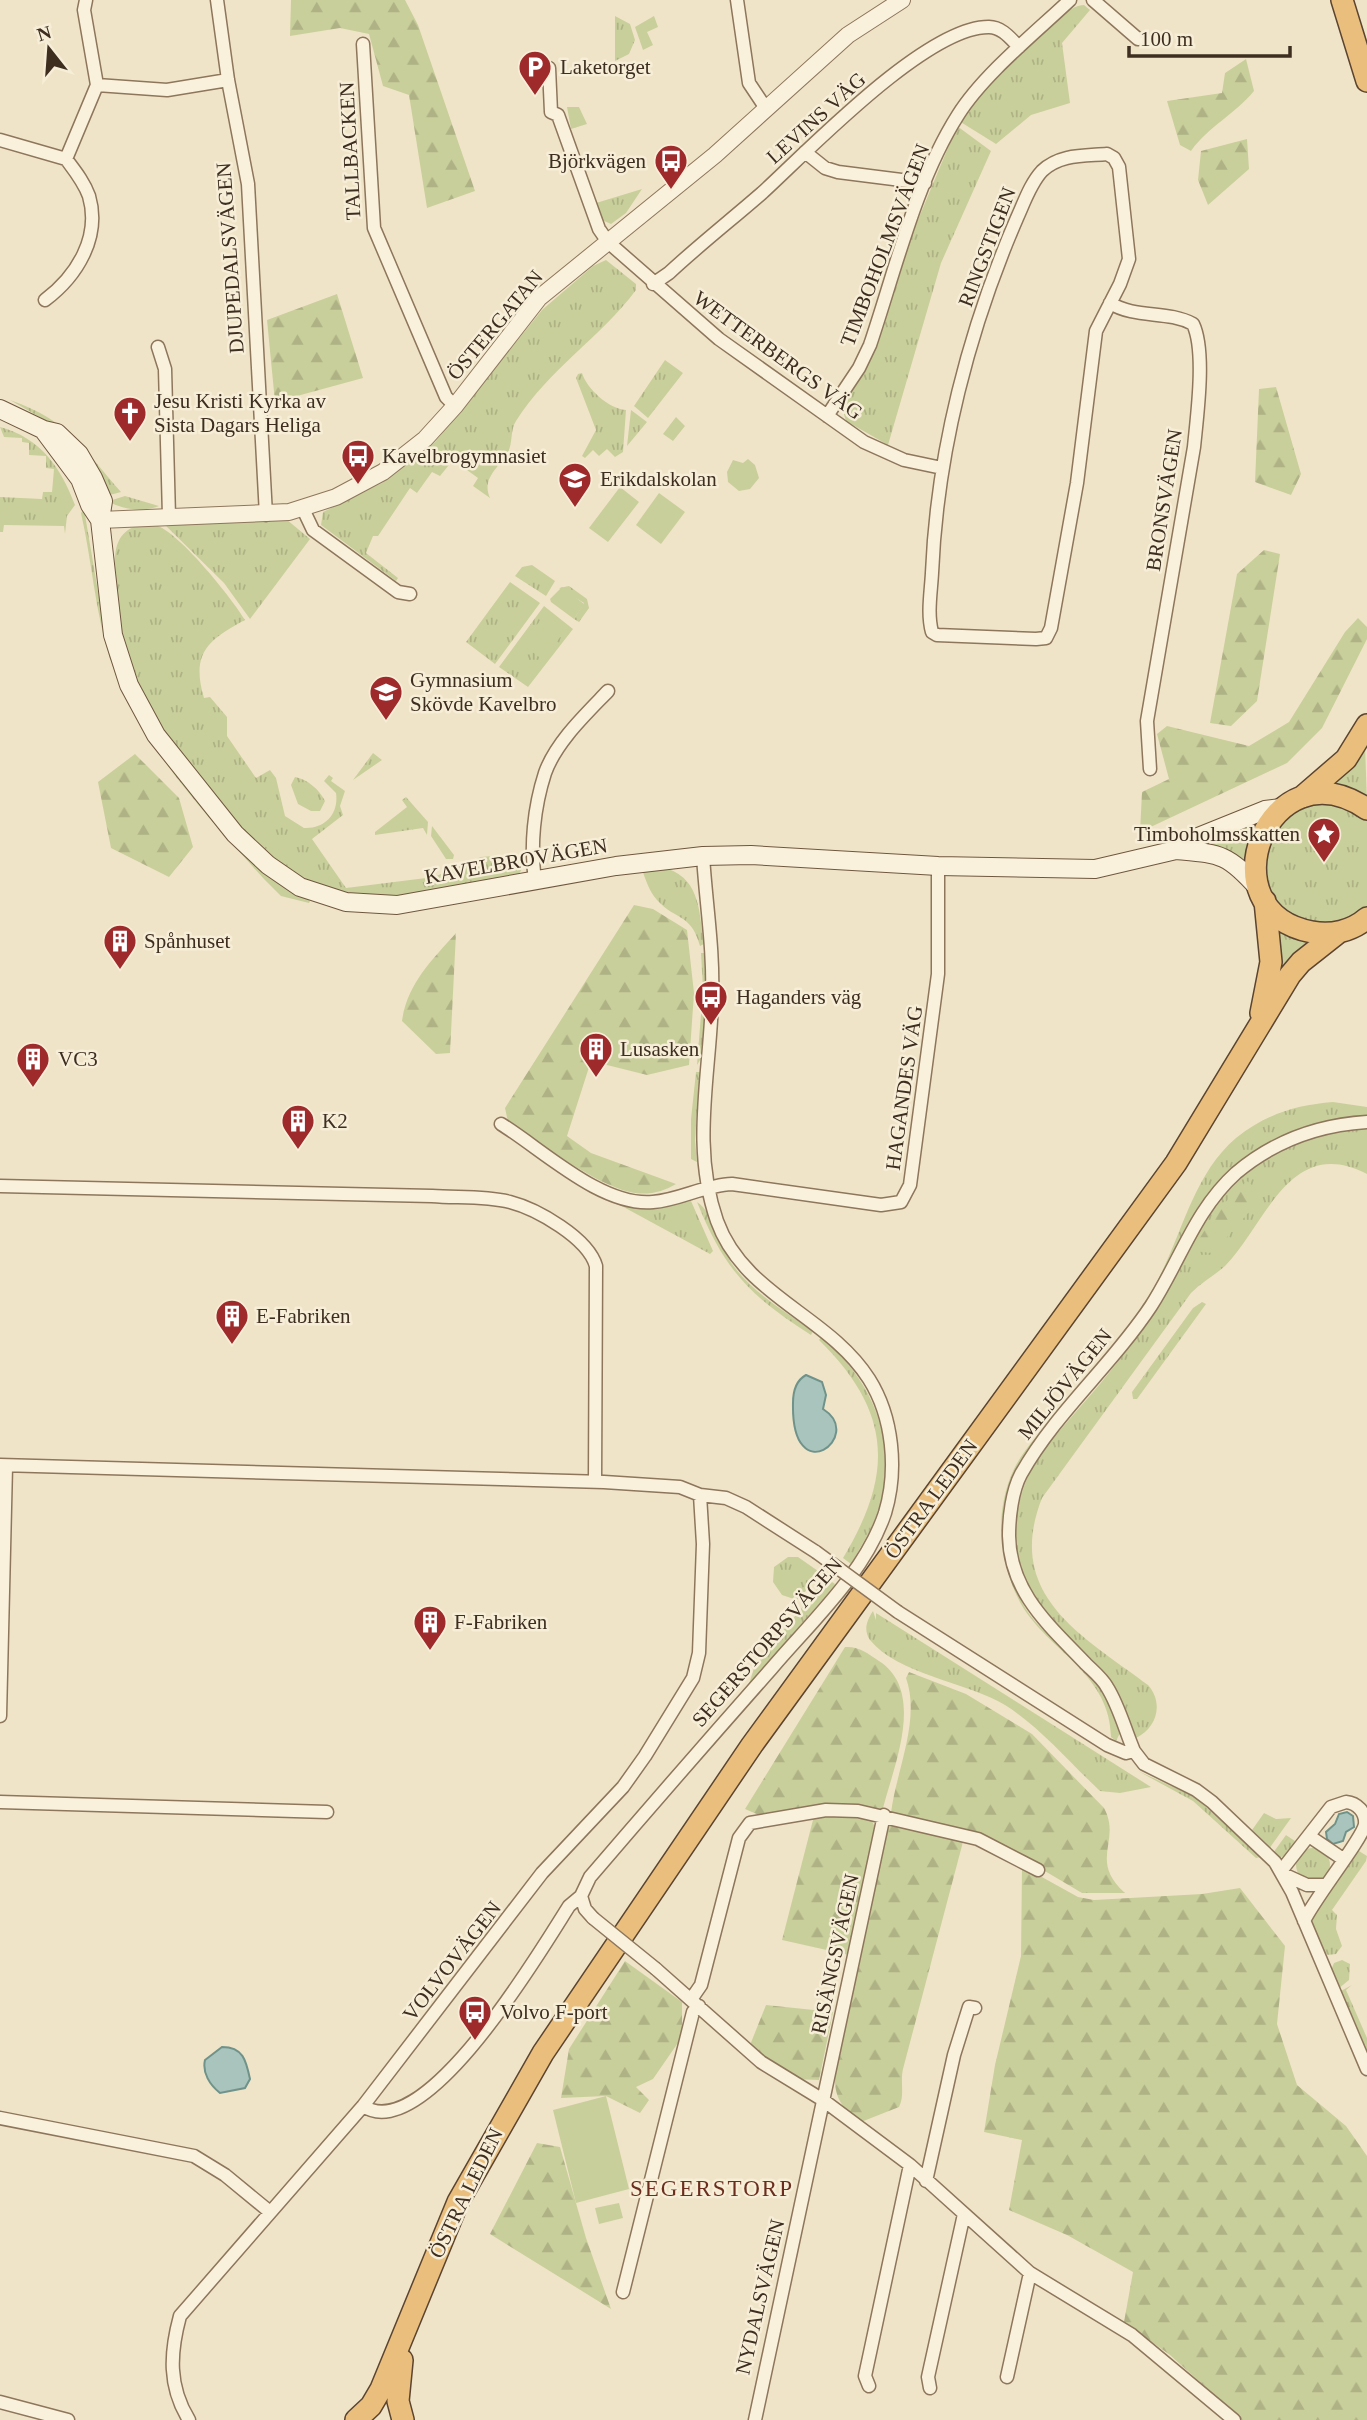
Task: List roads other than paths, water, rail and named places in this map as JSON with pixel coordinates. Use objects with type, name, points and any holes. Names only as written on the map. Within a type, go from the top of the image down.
[{"type":"highway","points":[[1342,0],[1367,81]]},
{"type":"highway","points":[[1281,808],[1302,797],[1346,759],[1367,725]]},
{"type":"highway","points":[[1302,797],[1338,795],[1367,809]]},
{"type":"highway","name":"ÖSTRA LEDEN","points":[[1260,1020],[1271,962],[1255,853],[1264,828],[1281,808]]},
{"type":"highway","points":[[1262,894],[1279,917],[1297,928],[1318,933],[1339,932],[1365,920]]},
{"type":"highway","name":"ÖSTRA LEDEN","points":[[356,2420],[371,2406],[381,2389],[446,2227],[485,2150],[543,2053],[752,1745],[1176,1163],[1218,1098],[1260,1020],[1301,962],[1339,932]]},
{"type":"highway","name":"ÖSTRA LEDEN","points":[[402,2420],[398,2401],[400,2371],[416,2318],[439,2261],[494,2148],[597,1974]]},
{"type":"main road","name":"KAVELBROVÄGEN","points":[[0,409],[20,416],[44,430],[57,433],[79,454],[103,500],[100,520],[113,635],[129,685],[156,735],[235,834],[268,865],[300,887],[346,902],[397,905],[616,866],[703,856],[751,855],[938,866],[1095,869],[1175,850],[1216,853],[1232,861],[1262,894]]},
{"type":"main road","name":"KAVELBROVÄGEN","points":[[1175,850],[1193,839],[1265,810],[1281,808]]},
{"type":"street","name":"DJUPEDALSVÄGEN","points":[[217,0],[228,80],[248,184],[266,515]]},
{"type":"street","points":[[737,0],[749,83],[765,107]]},
{"type":"street","name":"ÖSTERGATAN","points":[[100,520],[266,515],[303,509],[347,492],[383,472],[425,439],[455,406],[539,298],[716,155],[765,107],[848,35],[902,0]]},
{"type":"street","name":"TIMBOHOLMSVÄGEN","points":[[827,416],[859,368],[870,345],[925,183],[957,116],[1019,47],[1070,0]]},
{"type":"street","points":[[1093,0],[1138,39]]},
{"type":"street","points":[[66,159],[97,85],[84,10],[86,1]]},
{"type":"street","name":"LEVINS VÄG","points":[[653,284],[669,274],[879,86],[914,59],[952,37],[989,26],[999,29],[1019,47]]},
{"type":"street","name":"TALLBACKEN","points":[[363,44],[374,228],[446,397],[455,406]]},
{"type":"street","points":[[549,68],[551,112],[558,115],[598,229],[608,242]]},
{"type":"street","points":[[97,85],[167,90],[228,80]]},
{"type":"street","points":[[0,140],[66,159],[88,194],[93,224],[85,251],[64,286],[46,300]]},
{"type":"street","points":[[805,152],[825,168],[838,172],[925,183]]},
{"type":"street","name":"RINGSTIGEN","points":[[1107,155],[1114,158],[1119,167],[1129,259],[1110,303],[1096,331],[1077,483],[1046,638],[944,637],[932,632],[933,534],[942,468],[971,350],[997,265],[1036,178],[1053,162],[1067,157],[1107,155]]},
{"type":"street","name":"WETTERBERGS VÄG","points":[[608,242],[719,339],[827,416],[884,452],[904,460],[942,468]]},
{"type":"street","name":"BRONSVÄGEN","points":[[1110,303],[1140,315],[1183,319],[1193,324],[1197,337],[1199,401],[1195,447],[1147,721],[1150,769]]},
{"type":"street","points":[[158,347],[165,369],[169,516]]},
{"type":"street","points":[[303,509],[313,530],[398,592],[410,594]]},
{"type":"street","points":[[535,881],[531,850],[546,772],[575,726],[608,691]]},
{"type":"street","name":"SEGERSTORPSVÄGEN","points":[[363,2106],[373,2113],[387,2113],[407,2105],[444,2077],[498,2012],[569,1906],[581,1896],[590,1877],[818,1615],[864,1557],[885,1512],[891,1479],[891,1438],[883,1407],[870,1380],[851,1355],[764,1289],[736,1258],[718,1222],[708,1187],[702,1150],[713,970],[703,856]]},
{"type":"street","name":"HAGANDES VÄG","points":[[708,1187],[732,1184],[881,1205],[901,1202],[907,1195],[938,974],[938,866]]},
{"type":"street","name":"MILJÖVÄGEN","points":[[1134,1751],[1107,1686],[1047,1625],[1021,1587],[1012,1561],[1009,1537],[1011,1511],[1019,1478],[1036,1449],[1151,1306],[1197,1220],[1217,1192],[1256,1158],[1283,1142],[1310,1131],[1367,1122]]},
{"type":"street","points":[[501,1124],[574,1173],[621,1199],[655,1202],[708,1187]]},
{"type":"street","points":[[0,1186],[159,1192],[221,1189],[452,1197],[502,1200],[532,1211],[580,1241],[594,1256],[598,1303],[595,1482]]},
{"type":"street","points":[[0,1716],[3,1465],[595,1482],[680,1487],[699,1494],[726,1498],[746,1507],[816,1552],[898,1612],[1090,1735],[1126,1754],[1134,1751],[1143,1764],[1196,1790],[1212,1802],[1282,1872],[1307,1885],[1324,1885]]},
{"type":"street","name":"VOLVOVÄGEN","points":[[189,2420],[172,2375],[172,2347],[180,2316],[363,2106],[497,1936],[542,1873],[623,1787],[692,1678],[699,1653],[702,1592],[703,1512],[699,1494]]},
{"type":"street","points":[[0,1802],[327,1812]]},
{"type":"street","points":[[1282,1872],[1331,1807],[1337,1803],[1352,1803],[1364,1815],[1365,1823],[1324,1885],[1304,1922]]},
{"type":"street","points":[[623,2292],[695,2002],[739,1838],[745,1827],[759,1821],[826,1810],[884,1815],[978,1839],[1038,1870]]},
{"type":"street","name":"RISÄNGSVÄGEN","points":[[823,2100],[884,1815]]},
{"type":"street","points":[[1309,1836],[1343,1859]]},
{"type":"street","points":[[1282,1872],[1367,2069]]},
{"type":"street","points":[[581,1896],[585,1909],[593,1918],[695,2002],[761,2062],[823,2100],[910,2165],[1030,2273],[1132,2335],[1234,2420]]},
{"type":"street","points":[[926,2181],[954,2055],[969,2007],[975,2008]]},
{"type":"street","name":"NYDALSVÄGEN","points":[[755,2420],[823,2100]]},
{"type":"street","points":[[0,2118],[194,2156],[225,2175],[270,2212]]},
{"type":"street","points":[[869,2386],[865,2376],[910,2165]]},
{"type":"street","points":[[930,2388],[928,2377],[964,2214]]},
{"type":"street","points":[[1007,2377],[1030,2273]]},
{"type":"street","points":[[0,2402],[68,2420]]},
{"type":"water","points":[[806,1375],[822,1382],[826,1395],[823,1409],[834,1420],[836,1432],[832,1443],[823,1450],[813,1452],[803,1446],[795,1430],[793,1395],[799,1380]]},
{"type":"water","points":[[1347,1812],[1353,1816],[1354,1827],[1346,1832],[1343,1841],[1333,1844],[1327,1839],[1326,1832],[1335,1824],[1339,1814]]},
{"type":"water","points":[[222,2047],[235,2049],[242,2056],[250,2079],[245,2088],[220,2093],[208,2078],[205,2060]]},
{"type":"place","name":"Laketorget","points":[[535,97]]},
{"type":"place","name":"Björkvägen","points":[[671,191]]},
{"type":"place","name":"Jesu Kristi Kyrka av Sista Dagars Heliga","points":[[130,443]]},
{"type":"place","name":"Kavelbrogymnasiet","points":[[358,486]]},
{"type":"place","name":"Erikdalskolan","points":[[575,509]]},
{"type":"place","name":"Gymnasium Skövde Kavelbro","points":[[386,722]]},
{"type":"place","name":"Timboholmsskatten","points":[[1324,864]]},
{"type":"place","name":"Spånhuset","points":[[120,971]]},
{"type":"place","name":"Haganders väg","points":[[711,1027]]},
{"type":"place","name":"Lusasken","points":[[596,1079]]},
{"type":"place","name":"VC3","points":[[33,1089]]},
{"type":"place","name":"K2","points":[[298,1151]]},
{"type":"place","name":"E-Fabriken","points":[[232,1346]]},
{"type":"place","name":"F-Fabriken","points":[[430,1652]]},
{"type":"place","name":"Volvo F-port","points":[[475,2042]]},
{"type":"district","name":"SEGERSTORP","points":[[712,2188]]}]
